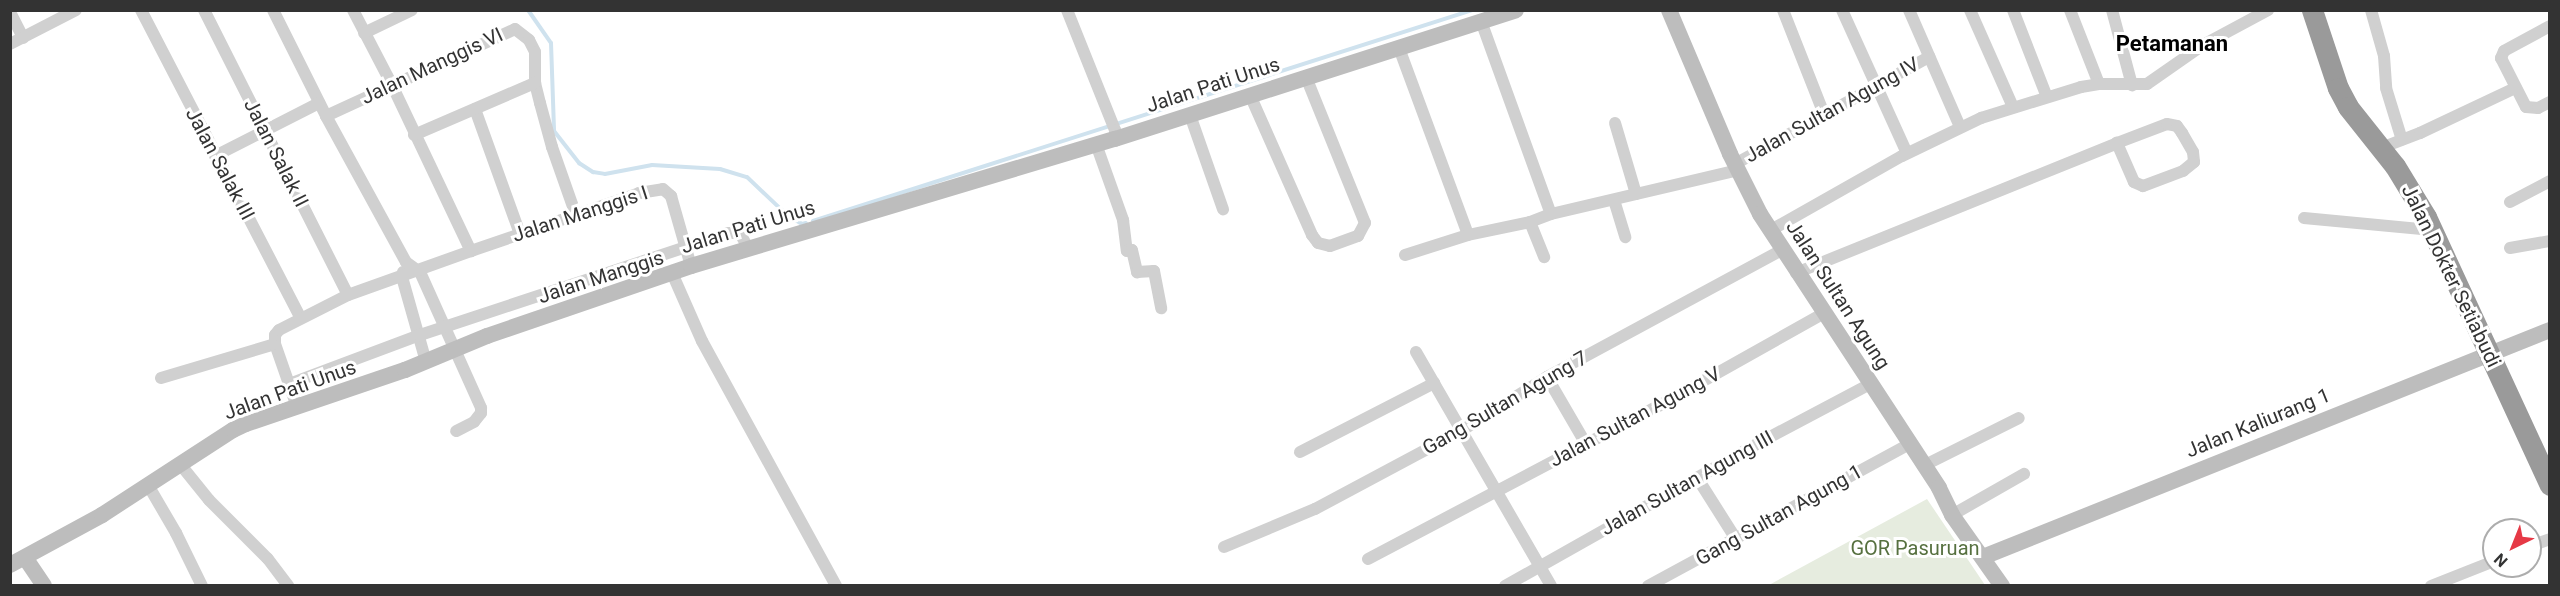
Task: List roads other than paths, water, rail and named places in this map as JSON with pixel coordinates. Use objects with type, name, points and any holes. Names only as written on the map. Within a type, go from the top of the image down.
[{"type":"highway","name":"Jalan Dokter Setiabudi","points":[[2312,10],[2338,88],[2349,107],[2408,185],[2432,230],[2550,485]]},
{"type":"main road","name":"Jalan Pati Unus","points":[[18,562],[148,485],[233,430],[293,396],[423,348],[672,273],[688,257],[1096,144],[1114,130],[1190,115],[1516,10]]},
{"type":"main road","name":"Jalan Sultan Agung","points":[[1669,10],[1736,167],[1765,222],[1796,273],[1939,488],[1952,515],[2002,585]]},
{"type":"main road","name":"Jalan Kaliurang 1","points":[[1983,556],[2550,330]]},
{"type":"main road","points":[[18,562],[44,585]]},
{"type":"street","points":[[10,44],[76,10]]},
{"type":"street","name":"Jalan Salak III","points":[[141,10],[300,317]]},
{"type":"street","name":"Jalan Salak II","points":[[204,10],[348,295]]},
{"type":"street","points":[[273,10],[326,116],[405,262],[420,272],[481,408],[481,413],[474,423],[456,431]]},
{"type":"street","points":[[352,10],[392,85],[471,251]]},
{"type":"street","points":[[364,33],[412,10]]},
{"type":"street","points":[[1067,10],[1114,130]]},
{"type":"street","points":[[1783,10],[1824,114]]},
{"type":"street","points":[[1842,10],[1904,146]]},
{"type":"street","points":[[1909,10],[1958,121]]},
{"type":"street","points":[[1970,10],[2010,100]]},
{"type":"street","points":[[2013,10],[2044,87]]},
{"type":"street","points":[[2070,10],[2099,84]]},
{"type":"street","points":[[2112,10],[2132,85]]},
{"type":"street","points":[[1765,222],[1818,201],[1904,146],[1958,121],[2044,87],[2147,84],[2204,45],[2268,10]]},
{"type":"street","points":[[2371,10],[2382,47],[2386,88],[2402,140]]},
{"type":"street","points":[[10,12],[23,38]]},
{"type":"street","points":[[1481,21],[1551,214]]},
{"type":"street","points":[[2550,26],[2502,54],[2502,63],[2526,106],[2532,109],[2550,102]]},
{"type":"street","name":"Jalan Manggis VI","points":[[326,116],[515,29],[529,40],[535,52],[536,83]]},
{"type":"street","points":[[1399,48],[1468,235]]},
{"type":"street","name":"Jalan Sultan Agung IV","points":[[1405,255],[1468,235],[1530,222],[1551,214],[1614,200],[1736,167],[1824,114],[1929,57]]},
{"type":"street","points":[[1250,95],[1312,235],[1318,243],[1330,246],[1358,236],[1365,223],[1306,78]]},
{"type":"street","points":[[414,135],[536,83],[552,147],[576,215]]},
{"type":"street","points":[[2381,148],[2515,88]]},
{"type":"street","points":[[215,156],[319,102]]},
{"type":"street","points":[[475,109],[520,234]]},
{"type":"street","points":[[1190,115],[1222,209]]},
{"type":"street","points":[[1615,123],[1636,194]]},
{"type":"street","points":[[1796,273],[2117,143],[2172,124],[2182,132],[2193,152],[2194,162],[2183,171],[2142,186],[2134,182],[2117,143]]},
{"type":"street","points":[[1096,144],[1123,220],[1127,251],[1132,250],[1137,272],[1154,271],[1161,308]]},
{"type":"street","points":[[2511,202],[2550,182]]},
{"type":"street","name":"Jalan Manggis I","points":[[275,344],[276,333],[300,317],[348,295],[420,272],[471,251],[639,193],[663,189],[671,196],[688,257]]},
{"type":"street","points":[[1614,200],[1625,237]]},
{"type":"street","points":[[2304,218],[2432,230]]},
{"type":"street","points":[[1530,222],[1544,257]]},
{"type":"street","points":[[2510,248],[2550,241]]},
{"type":"street","name":"Gang Sultan Agung 7","points":[[1224,547],[1315,509],[1461,430],[1547,377],[1782,250]]},
{"type":"street","name":"Jalan Manggis","points":[[293,396],[423,348],[688,257]]},
{"type":"street","points":[[405,262],[402,277],[423,348]]},
{"type":"street","points":[[672,273],[702,341],[835,585]]},
{"type":"street","name":"Jalan Sultan Agung V","points":[[1368,559],[1586,444],[1824,313]]},
{"type":"street","points":[[161,378],[275,344],[293,396]]},
{"type":"street","points":[[1416,352],[1551,585]]},
{"type":"street","points":[[1547,377],[1586,444]]},
{"type":"street","points":[[1300,452],[1434,383]]},
{"type":"street","name":"Jalan Sultan Agung III","points":[[1505,585],[1768,438],[1870,384]]},
{"type":"street","points":[[1923,466],[2019,418]]},
{"type":"street","name":"Gang Sultan Agung 1","points":[[1648,585],[1910,444]]},
{"type":"street","points":[[180,464],[208,500],[268,560],[288,585]]},
{"type":"street","points":[[1952,515],[2024,474]]},
{"type":"street","points":[[1698,479],[1736,539]]},
{"type":"street","points":[[148,485],[202,585]]},
{"type":"street","points":[[2431,585],[2482,566]]},
{"type":"waterway","points":[[528,10],[551,43],[554,131],[579,163],[593,172],[605,174],[652,165],[720,169],[747,177],[787,215],[802,224],[806,223]]},
{"type":"waterway","points":[[813,221],[1472,10]]},
{"type":"district","name":"Petamanan","points":[[2172,44]]},
{"type":"park label","name":"GOR Pasuruan","points":[[1915,548]]}]
